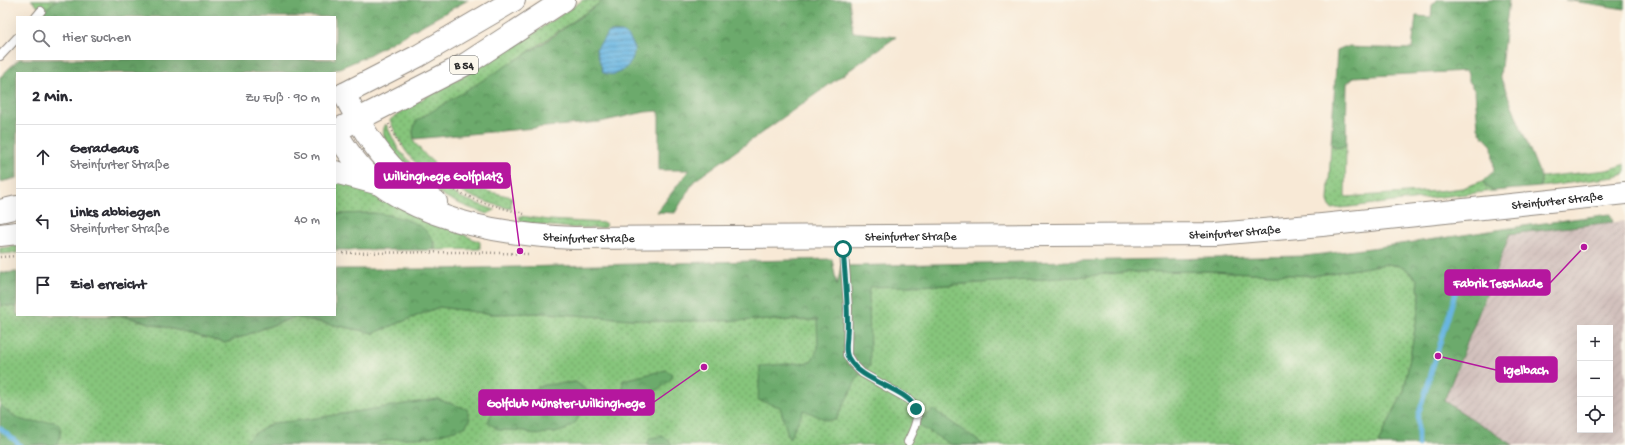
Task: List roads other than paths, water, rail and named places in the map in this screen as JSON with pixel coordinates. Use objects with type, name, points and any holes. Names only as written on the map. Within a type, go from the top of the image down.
[{"type":"main road","name":"B 54","points":[[339,96],[418,56],[514,0]]},
{"type":"main road","name":"B 54","points":[[358,120],[382,109],[466,64],[564,0]]},
{"type":"main road","name":"Steinfurter Straße","points":[[339,96],[358,120],[376,149],[398,173],[457,219]]},
{"type":"main road","name":"Steinfurter Straße","points":[[336,130],[358,120]]},
{"type":"main road","name":"Steinfurter Straße","points":[[336,132],[356,162],[380,184],[424,208],[476,225],[506,231],[574,238],[1216,234],[1322,225],[1625,193]]},
{"type":"main road","points":[[336,172],[380,184]]},
{"type":"main road","points":[[0,211],[16,207]]},
{"type":"main road","points":[[0,236],[16,232]]},
{"type":"lane","points":[[0,56],[16,39]]},
{"type":"lane","points":[[844,237],[848,308],[847,355],[852,363],[862,373],[908,399],[914,405],[917,420],[908,442]]},
{"type":"water","points":[[609,32],[622,32],[630,39],[634,48],[630,63],[617,73],[610,74],[603,72],[596,49]]},
{"type":"waterway","points":[[1418,445],[1418,416],[1460,278]]},
{"type":"waterway","points":[[0,428],[20,445]]},
{"type":"place","name":"Fabrik Teschlade","points":[[1584,247]]},
{"type":"place","name":"Wilkinghege Golfplatz","points":[[520,251]]},
{"type":"place","name":"Igelbach","points":[[1438,356]]},
{"type":"place","name":"Golfclub Münster-Wilkinghege","points":[[704,367]]}]
